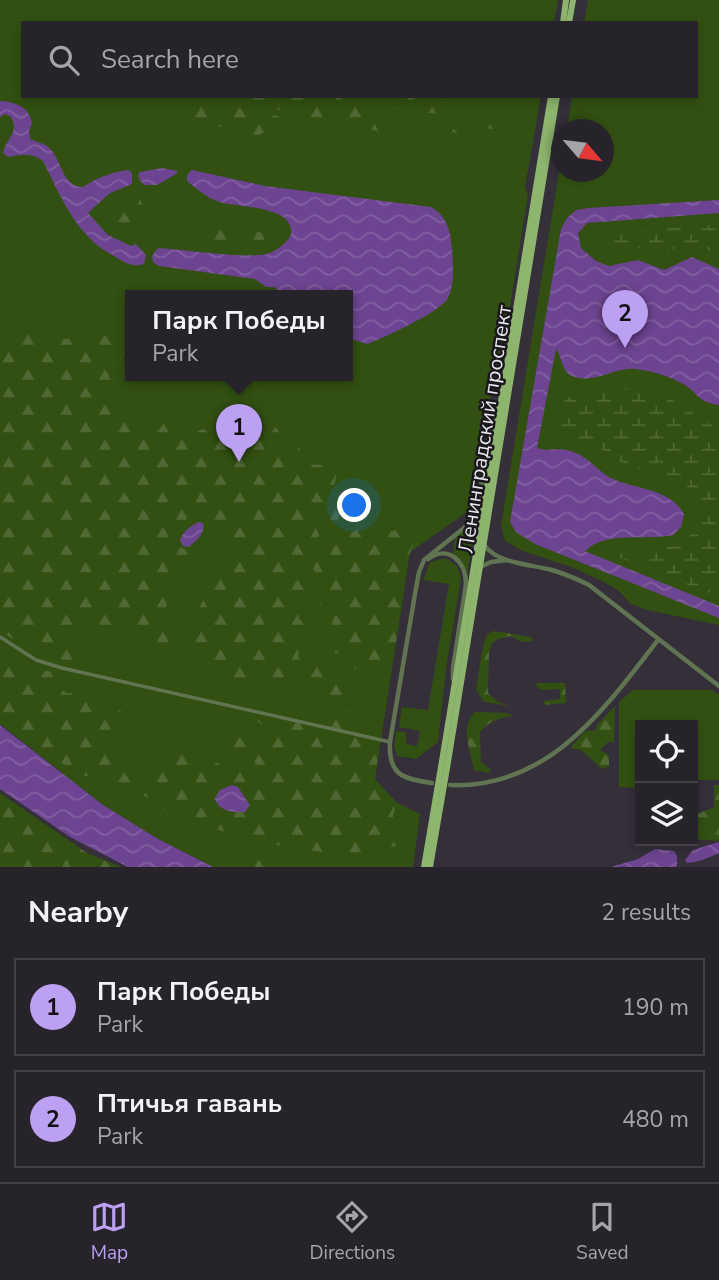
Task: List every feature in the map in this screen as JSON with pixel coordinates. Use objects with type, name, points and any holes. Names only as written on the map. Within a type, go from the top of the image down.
[{"type":"main road","points":[[563,21],[566,0]]},
{"type":"main road","points":[[569,21],[573,0]]},
{"type":"main road","name":"Ленинградский проспект","points":[[444,768],[454,690],[551,98]]},
{"type":"main road","name":"Ленинградский проспект","points":[[444,768],[480,567],[557,98]]},
{"type":"main road","points":[[424,867],[444,768]]},
{"type":"main road","points":[[430,867],[444,768]]},
{"type":"street","points":[[432,783],[405,778],[395,770],[390,760],[390,742],[421,567],[428,555],[464,528],[474,516],[480,498],[492,422],[502,397]]},
{"type":"street","points":[[483,544],[508,560],[565,574],[589,585],[719,686]]},
{"type":"street","points":[[421,567],[430,556],[442,553],[454,556],[465,571],[466,584],[453,668],[454,690]]},
{"type":"street","points":[[480,567],[491,562],[508,560]]},
{"type":"street","points":[[0,637],[36,660],[62,668],[390,742]]},
{"type":"street","points":[[450,785],[505,779],[530,770],[556,753],[617,693],[658,640]]},
{"type":"green space","points":[[0,0],[558,0],[554,21],[21,21],[21,98],[541,98],[525,187],[528,195],[508,318],[486,415],[470,510],[410,552],[375,779],[396,802],[420,814],[413,867],[213,867],[158,839],[103,805],[0,724]]},
{"type":"green space","points":[[588,0],[719,0],[719,625],[647,610],[631,604],[618,590],[602,581],[574,568],[523,551],[505,541],[501,525],[557,182],[614,182],[614,119],[569,119],[572,98],[698,98],[698,21],[584,21]]},
{"type":"green space","points":[[195,98],[295,120],[295,125],[288,133],[267,131],[254,137],[247,136],[235,127],[202,127],[191,122],[188,117],[180,122],[169,142],[163,144]]},
{"type":"green space","points":[[232,98],[326,98],[323,117],[316,119]]},
{"type":"green space","points":[[336,98],[350,98],[389,130],[388,133],[332,122]]},
{"type":"green space","points":[[382,98],[415,98],[412,113],[395,109]]},
{"type":"green space","points":[[419,98],[441,98],[461,103],[458,117],[511,130],[510,133],[454,121],[454,116],[416,111]]},
{"type":"green space","points":[[453,129],[508,141],[508,145],[459,134],[453,161],[446,159],[450,144],[454,144],[457,134],[452,132]]},
{"type":"green space","points":[[136,193],[140,195],[146,231],[136,221],[136,213],[131,214],[130,222],[123,225],[110,218],[113,204]]},
{"type":"green space","points":[[719,225],[719,254],[691,245],[679,246],[665,256],[643,249],[611,248],[593,241],[592,233]]},
{"type":"green space","points":[[214,226],[240,233],[266,233],[264,241],[240,246],[207,240],[207,231]]},
{"type":"green space","points":[[0,326],[54,340],[108,335],[121,339],[124,353],[109,377],[125,411],[136,421],[137,430],[158,431],[166,421],[180,423],[188,437],[202,429],[227,436],[249,434],[259,430],[268,420],[279,431],[279,442],[285,458],[299,448],[306,456],[306,464],[322,465],[318,490],[326,492],[328,478],[334,469],[337,471],[333,508],[341,510],[336,526],[329,528],[327,522],[313,521],[319,537],[316,550],[309,553],[301,567],[293,566],[291,570],[293,574],[316,579],[320,588],[314,593],[305,591],[292,600],[302,602],[298,608],[301,614],[298,618],[316,623],[318,627],[305,630],[301,635],[298,657],[303,663],[316,661],[352,694],[338,706],[312,697],[295,679],[277,694],[271,676],[261,664],[248,679],[246,692],[234,691],[233,680],[223,674],[207,674],[207,660],[199,656],[187,657],[180,642],[228,557],[222,526],[200,510],[187,518],[173,545],[194,552],[191,574],[168,575],[166,611],[145,617],[175,634],[175,654],[149,654],[128,631],[112,626],[110,638],[104,648],[97,640],[97,626],[78,622],[74,661],[34,651],[16,642],[0,629]]},
{"type":"green space","points":[[630,388],[668,397],[715,427],[719,425],[719,597],[601,550],[679,546],[698,528],[698,501],[686,485],[662,473],[627,466],[598,447],[561,435],[558,414],[566,398]]},
{"type":"green space","points":[[376,523],[393,531],[402,527],[401,523],[406,523],[419,543],[412,547],[403,575],[405,581],[395,649],[388,654],[378,674],[373,675],[364,667],[346,671],[343,667],[344,657],[324,643],[322,629],[331,629],[333,614],[329,607],[320,604],[322,585],[313,568],[320,556],[318,551],[327,541],[345,544],[346,540],[342,538],[344,535],[367,524]]},
{"type":"green space","points":[[471,524],[475,525],[467,575],[462,561],[453,553],[455,537]]},
{"type":"green space","points":[[446,558],[457,566],[461,578],[446,669],[438,742],[416,759],[397,756],[394,747],[396,731],[406,732],[406,744],[417,746],[420,731],[399,727],[402,707],[428,710],[449,584],[424,580],[422,584],[430,562]]},
{"type":"green space","points":[[494,631],[531,637],[533,641],[522,642],[511,636],[492,643],[489,651],[488,693],[498,702],[510,706],[484,702],[476,690],[483,646],[487,634]]},
{"type":"green space","points":[[0,658],[29,668],[58,673],[57,687],[69,694],[76,687],[122,712],[109,733],[113,747],[132,753],[146,778],[131,787],[128,795],[121,794],[63,764],[0,722]]},
{"type":"green space","points":[[535,683],[565,683],[566,703],[543,705],[544,701],[560,699],[560,689],[542,690]]},
{"type":"green space","points":[[633,690],[712,690],[719,695],[719,780],[698,780],[698,720],[635,720],[635,788],[619,787],[619,702]]},
{"type":"green space","points":[[615,706],[614,742],[608,742],[600,750],[609,755],[609,766],[602,769],[581,750],[570,748],[585,731],[596,730],[596,726]]},
{"type":"green space","points":[[349,709],[367,736],[380,742],[375,779],[396,802],[389,836],[405,840],[406,845],[374,849],[367,855],[276,845],[169,817],[159,802],[144,796],[152,775],[176,748],[198,754],[221,765],[256,765],[251,756],[225,751],[237,737],[263,740],[281,736],[255,720],[258,714],[286,714],[315,724],[322,712]]},
{"type":"green space","points":[[475,712],[515,716],[496,720],[480,732],[481,762],[491,770],[489,773],[474,770],[467,732],[470,718]]},
{"type":"green space","points":[[714,785],[719,785],[719,841],[698,839],[698,814],[714,807]]},
{"type":"green space","points":[[0,793],[87,853],[121,867],[0,867]]},
{"type":"green space","points":[[203,844],[217,848],[236,859],[257,859],[267,867],[236,867],[219,859],[212,859]]},
{"type":"water","points":[[0,101],[25,109],[32,123],[30,139],[52,151],[66,177],[76,186],[83,187],[116,172],[128,170],[132,173],[132,184],[110,193],[88,213],[108,235],[131,246],[136,244],[146,255],[144,264],[132,265],[125,262],[89,238],[71,215],[43,161],[30,155],[8,157],[3,153],[14,126],[10,116],[5,114],[0,117]]},
{"type":"water","points":[[162,168],[178,171],[157,185],[145,185],[140,181],[140,172]]},
{"type":"water","points":[[192,170],[265,186],[431,207],[444,220],[451,237],[453,274],[448,298],[423,317],[367,344],[353,340],[353,290],[278,290],[266,287],[255,279],[159,266],[153,262],[152,256],[158,248],[235,255],[264,254],[279,248],[290,237],[288,221],[281,216],[261,209],[219,202],[187,181],[187,175]]},
{"type":"water","points":[[719,200],[719,213],[587,223],[578,233],[581,248],[596,261],[609,266],[638,260],[664,270],[692,257],[719,269],[719,405],[701,399],[678,381],[648,371],[628,369],[589,378],[572,376],[566,371],[556,349],[537,448],[576,453],[611,478],[661,494],[678,505],[684,514],[681,527],[673,535],[604,540],[585,551],[719,606],[719,618],[535,544],[516,532],[510,522],[561,229],[567,218],[576,210],[588,208]]},
{"type":"water","points":[[199,522],[203,523],[204,527],[202,534],[189,547],[183,546],[180,540],[183,534]]},
{"type":"water","points":[[0,725],[103,805],[158,839],[213,867],[128,867],[70,837],[0,789]]},
{"type":"water","points":[[232,785],[238,787],[250,805],[245,812],[223,809],[215,799],[220,790]]},
{"type":"water","points":[[719,842],[719,853],[696,862],[687,863],[685,860],[693,850]]},
{"type":"water","points":[[655,849],[674,851],[677,867],[611,867],[638,859]]},
{"type":"place","name":"Птичья гавань","points":[[625,348]]},
{"type":"place","name":"Парк Победы","points":[[239,462]]}]
